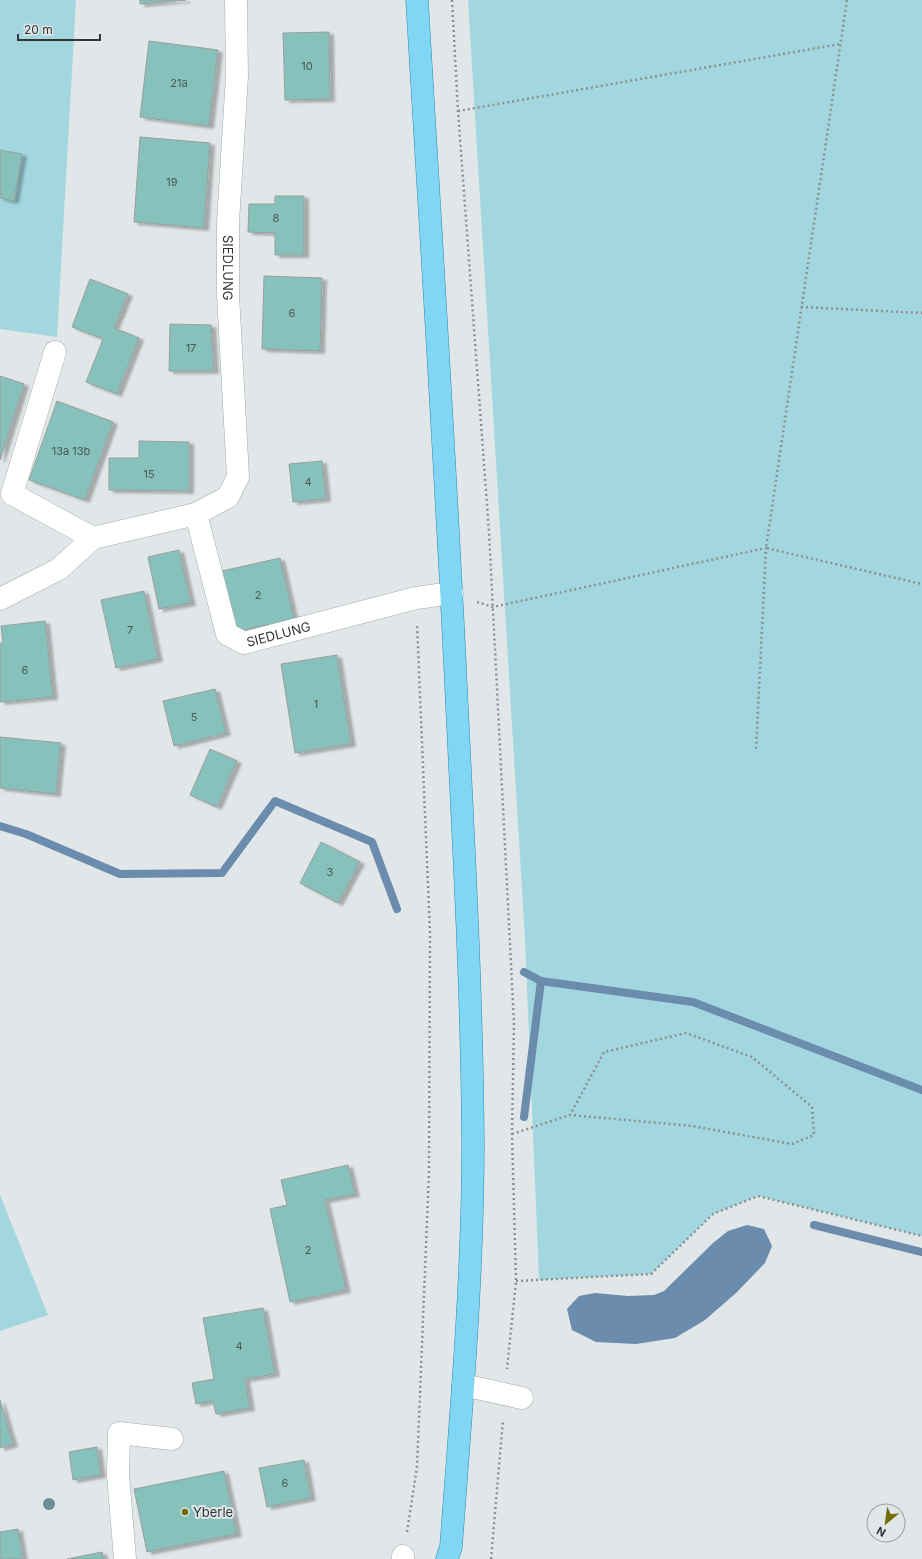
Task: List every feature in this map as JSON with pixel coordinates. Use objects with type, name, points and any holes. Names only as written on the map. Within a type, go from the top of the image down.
[{"type":"main road","points":[[417,0],[452,593],[467,917],[473,1145],[469,1279],[463,1385],[450,1555]]},
{"type":"street","name":"SIEDLUNG","points":[[0,599],[59,569],[93,538],[196,514],[228,497],[238,477],[228,295],[228,222],[237,76],[236,0]]},
{"type":"street","points":[[55,352],[12,494],[93,538]]},
{"type":"street","name":"SIEDLUNG","points":[[196,514],[227,634],[244,643],[416,598],[452,593]]},
{"type":"street","points":[[463,1385],[522,1398]]},
{"type":"street","points":[[125,1559],[118,1475],[120,1433],[172,1439]]},
{"type":"path","points":[[452,0],[458,111],[489,532],[514,1023],[512,1134],[516,1281],[651,1274],[713,1214],[758,1196],[922,1236]]},
{"type":"path","points":[[756,750],[766,548],[847,0]]},
{"type":"path","points":[[458,111],[840,44]]},
{"type":"path","points":[[801,307],[922,313]]},
{"type":"path","points":[[493,607],[766,548],[922,584]]},
{"type":"path","points":[[403,1557],[416,1467],[429,1172],[430,933],[416,598]]},
{"type":"path","points":[[512,1134],[570,1115],[692,1126],[792,1144],[814,1135],[812,1107],[752,1057],[686,1033],[604,1052],[570,1115]]},
{"type":"shaded area","points":[[0,0],[76,0],[57,337],[0,329]]},
{"type":"shaded area","points":[[468,0],[922,0],[922,1236],[758,1196],[713,1214],[651,1274],[539,1280],[525,939]]},
{"type":"shaded area","points":[[0,1195],[48,1315],[0,1331]]},
{"type":"shaded area","points":[[747,1225],[764,1229],[772,1246],[765,1263],[736,1293],[705,1320],[675,1338],[636,1344],[596,1342],[572,1330],[567,1309],[579,1296],[595,1293],[628,1296],[654,1295],[664,1291],[713,1243],[728,1231]]},
{"type":"building","points":[[140,0],[186,0],[140,4]]},
{"type":"building","points":[[329,32],[330,99],[285,100],[283,33]]},
{"type":"building","points":[[149,41],[218,50],[209,126],[140,117]]},
{"type":"building","points":[[140,137],[210,143],[204,228],[134,222]]},
{"type":"building","points":[[0,150],[22,154],[14,201],[0,198]]},
{"type":"building","points":[[275,196],[304,196],[304,255],[275,255],[275,233],[248,232],[249,204],[275,204]]},
{"type":"building","points":[[264,276],[322,278],[320,351],[262,349]]},
{"type":"building","points":[[90,279],[128,294],[114,328],[139,338],[117,394],[86,382],[103,339],[72,327]]},
{"type":"building","points":[[170,324],[211,325],[214,371],[169,371]]},
{"type":"building","points":[[0,376],[24,384],[0,460]]},
{"type":"building","points":[[57,401],[113,422],[85,500],[29,480]]},
{"type":"building","points":[[139,441],[189,442],[189,491],[109,490],[109,458],[139,458]]},
{"type":"building","points":[[322,461],[326,499],[293,502],[289,464]]},
{"type":"building","points":[[179,550],[191,603],[159,609],[148,557]]},
{"type":"building","points":[[280,558],[294,619],[235,632],[222,571]]},
{"type":"building","points":[[144,591],[158,659],[116,668],[101,600]]},
{"type":"building","points":[[45,621],[53,697],[0,702],[0,643],[3,643],[1,626]]},
{"type":"building","points":[[337,655],[351,744],[295,753],[281,664]]},
{"type":"building","points":[[215,689],[226,733],[174,746],[163,701]]},
{"type":"building","points":[[0,737],[61,743],[56,794],[0,788]]},
{"type":"building","points":[[210,749],[237,761],[217,807],[190,795]]},
{"type":"building","points":[[321,842],[360,862],[338,903],[300,883]]},
{"type":"building","points":[[348,1165],[355,1194],[325,1200],[346,1290],[290,1302],[270,1209],[287,1205],[281,1180]]},
{"type":"building","points":[[263,1308],[275,1374],[245,1379],[250,1408],[216,1414],[213,1401],[196,1404],[192,1383],[214,1379],[203,1318]]},
{"type":"building","points":[[0,1400],[13,1444],[0,1448]]},
{"type":"building","points":[[97,1447],[101,1475],[73,1480],[69,1452]]},
{"type":"building","points":[[304,1460],[311,1498],[267,1507],[259,1468]]},
{"type":"building","name":"Yberle","points":[[224,1471],[237,1534],[147,1552],[134,1489]]},
{"type":"building","points":[[18,1529],[23,1559],[0,1559],[0,1532]]},
{"type":"building","points":[[102,1552],[104,1559],[67,1559]]},
{"type":"waterway","points":[[0,826],[26,834],[120,874],[222,873],[275,801],[372,842],[397,909]]},
{"type":"waterway","points":[[524,972],[541,981],[693,1002],[922,1090]]},
{"type":"waterway","points":[[524,1117],[541,981]]},
{"type":"waterway","points":[[814,1225],[922,1252]]},
{"type":"place","name":"Yberle","points":[[185,1512]]}]
